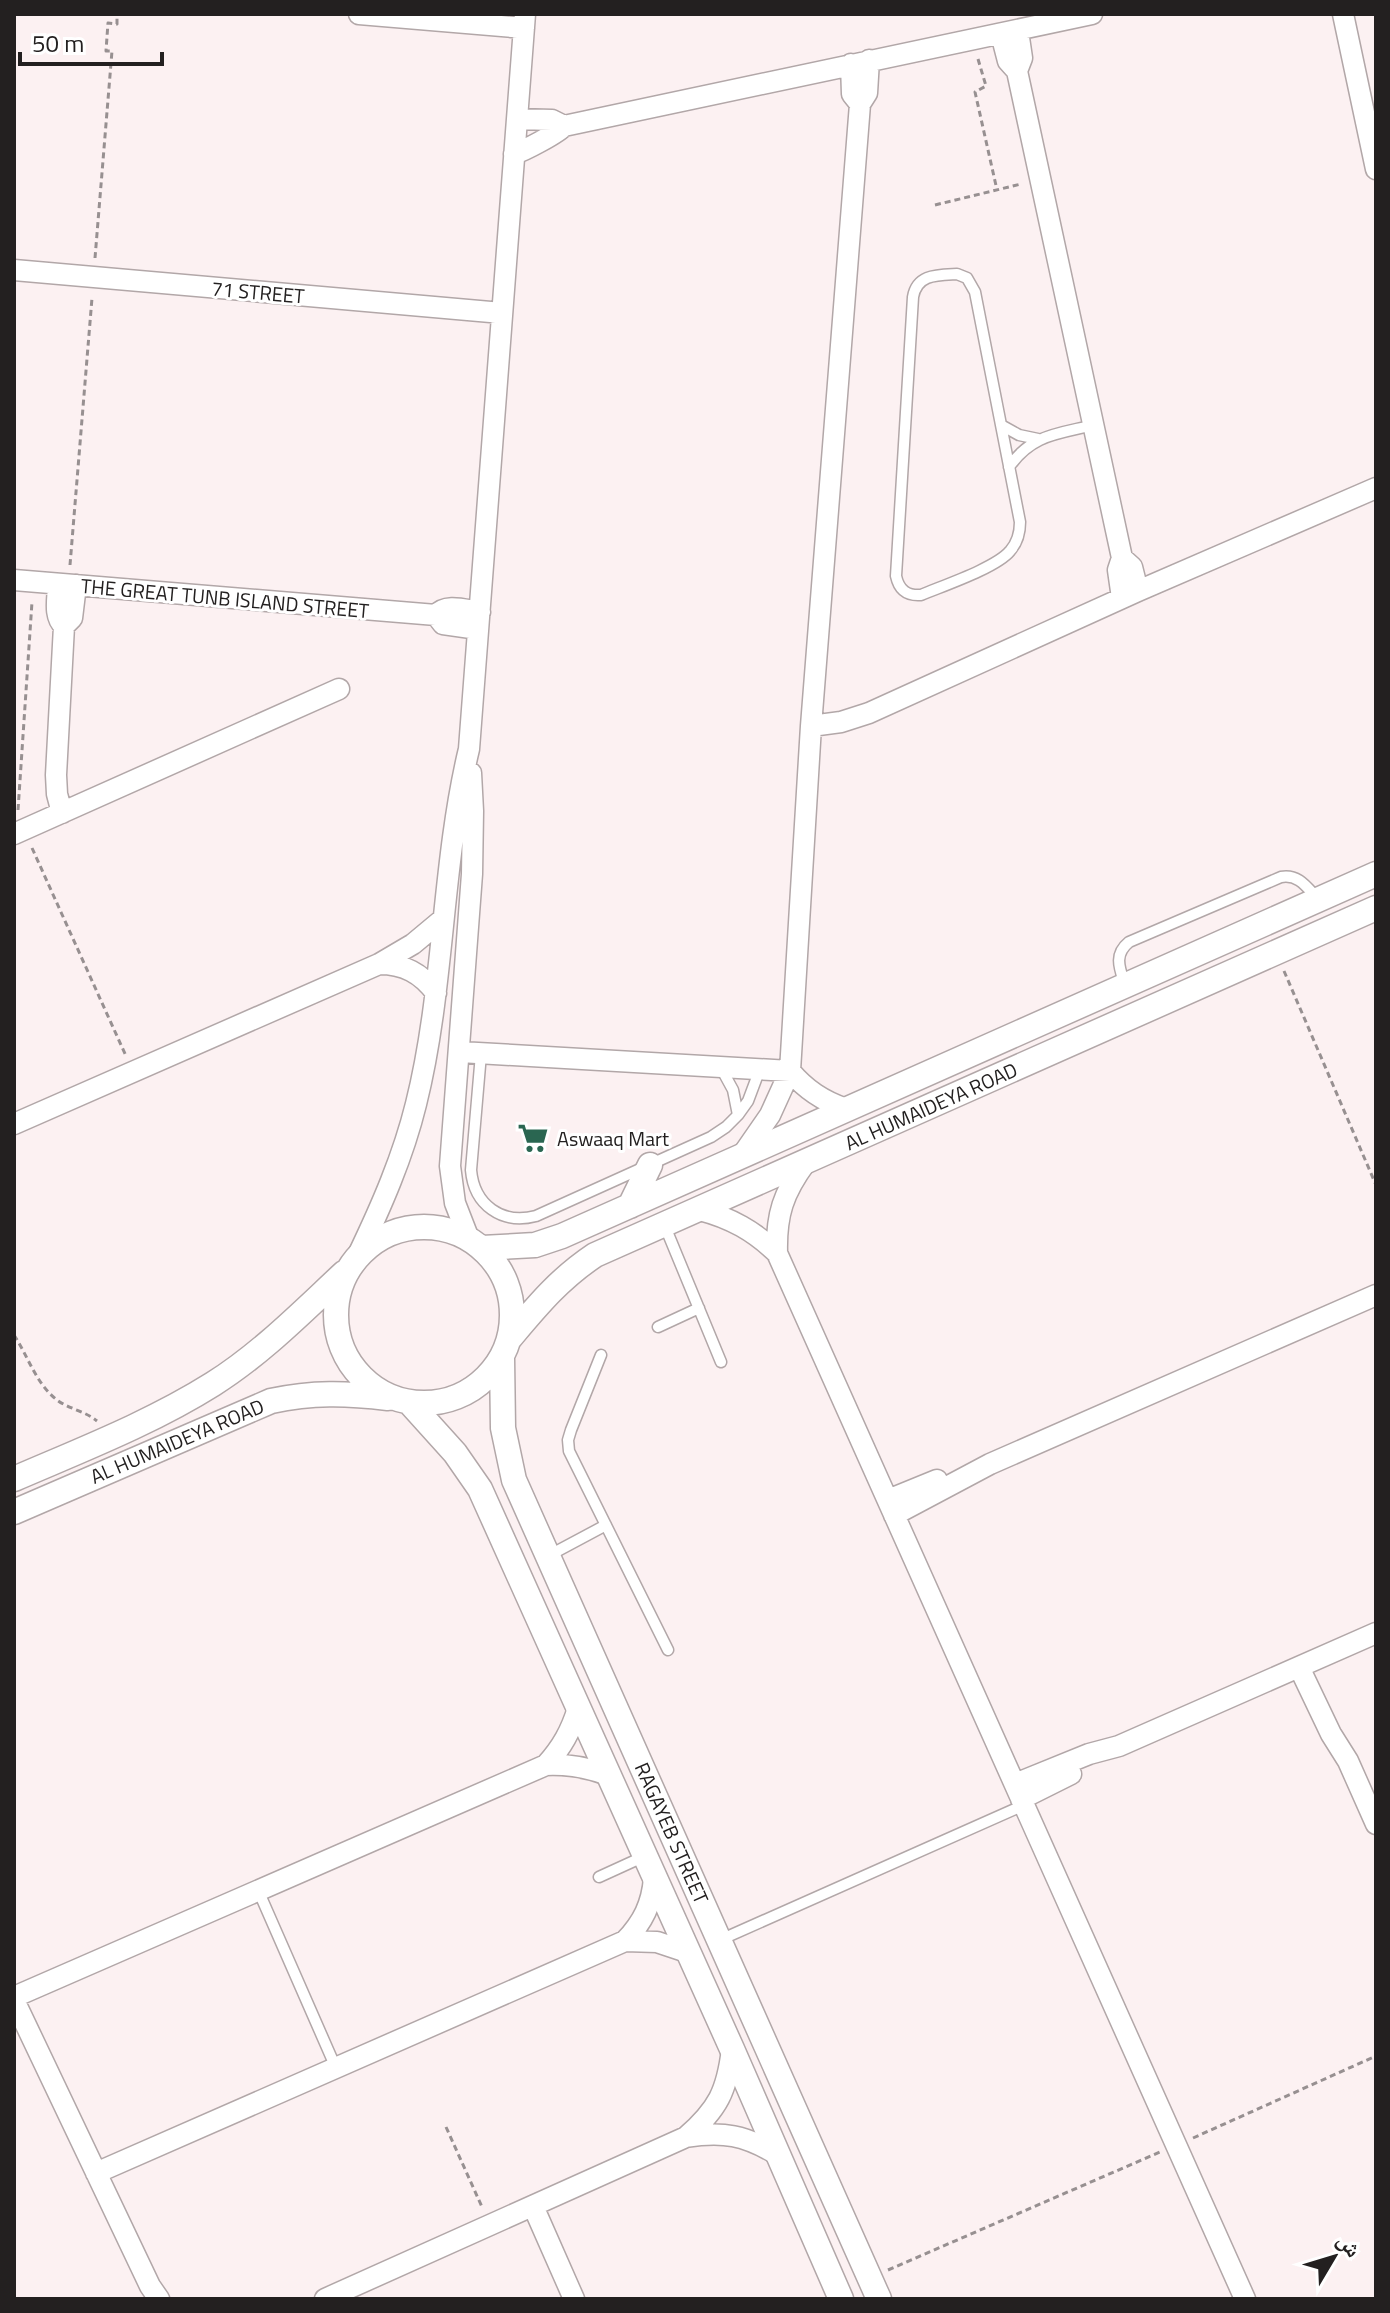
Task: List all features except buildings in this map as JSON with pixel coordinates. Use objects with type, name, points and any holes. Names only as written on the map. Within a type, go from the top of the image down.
[{"type":"street","points":[[359,14],[524,21],[469,749],[473,842],[450,1166],[455,1203],[475,1244]]},
{"type":"street","points":[[514,154],[555,135],[564,126],[1092,14]]},
{"type":"street","points":[[1343,14],[1376,169]]},
{"type":"street","points":[[1010,32],[1022,58],[1017,71],[1122,558],[1118,570],[1130,594]]},
{"type":"street","points":[[743,1154],[770,1115],[790,1071],[811,726],[860,104],[852,94],[860,62]]},
{"type":"street","points":[[517,119],[552,120],[564,126]]},
{"type":"street","name":"71 STREET","points":[[14,270],[502,313]]},
{"type":"street","points":[[811,726],[841,722],[869,713],[1130,594],[1376,488]]},
{"type":"street","name":"THE GREAT TUNB ISLAND STREET","points":[[24,581],[436,615],[443,624],[479,620]]},
{"type":"street","points":[[62,813],[56,775],[64,626],[57,614],[67,585]]},
{"type":"street","points":[[18,832],[339,689]]},
{"type":"street","points":[[353,1263],[381,1238],[410,1228],[440,1228],[475,1244],[492,1258],[506,1283],[513,1310],[506,1348],[493,1372],[469,1392],[440,1402],[402,1400],[367,1383],[347,1358],[341,1344],[336,1313],[342,1283],[396,1169],[424,1070],[459,797],[469,749]]},
{"type":"street","name":"AL HUMAIDEYA ROAD","points":[[475,1244],[521,1247],[549,1241],[1376,874]]},
{"type":"street","name":"AL HUMAIDEYA ROAD","points":[[506,1348],[550,1290],[595,1255],[1376,908]]},
{"type":"street","points":[[14,1124],[379,964],[413,944],[443,919]]},
{"type":"street","points":[[379,964],[406,968],[428,982],[436,993]]},
{"type":"street","points":[[460,1052],[790,1071],[815,1095],[846,1109]]},
{"type":"street","points":[[806,1162],[791,1182],[781,1204],[776,1229],[777,1253],[1245,2299]]},
{"type":"street","points":[[630,1206],[650,1165]]},
{"type":"street","points":[[700,1210],[722,1215],[742,1225],[777,1253]]},
{"type":"street","name":"AL HUMAIDEYA ROAD","points":[[14,1479],[174,1406],[232,1371],[267,1344],[353,1263]]},
{"type":"street","points":[[891,1508],[1376,1295]]},
{"type":"street","name":"RAGAYEB STREET","points":[[506,1348],[503,1428],[514,1480],[875,2288]]},
{"type":"street","name":"AL HUMAIDEYA ROAD","points":[[14,1512],[271,1401],[330,1393],[402,1400]]},
{"type":"street","name":"RAGAYEB STREET","points":[[402,1400],[455,1453],[480,1489],[841,2299]]},
{"type":"street","points":[[1020,1796],[1089,1754],[1119,1746],[1376,1633]]},
{"type":"street","points":[[1305,1664],[1331,1734],[1348,1761],[1376,1824]]},
{"type":"street","points":[[546,1765],[572,1729],[578,1708]]},
{"type":"street","points":[[154,2295],[14,1998],[546,1765],[568,1764],[608,1775]]},
{"type":"street","points":[[96,2173],[625,1941],[647,1913],[652,1895],[649,1867]]},
{"type":"street","points":[[625,1941],[657,1942],[687,1952]]},
{"type":"street","points":[[686,2137],[705,2120],[720,2099],[729,2075],[732,2049]]},
{"type":"street","points":[[325,2299],[686,2137],[710,2133],[734,2135],[757,2142],[778,2155]]},
{"type":"street","points":[[533,2206],[574,2299]]},
{"type":"lane","points":[[957,274],[967,278],[974,286],[1001,425],[1020,522],[1020,532],[1011,550],[995,562],[921,595],[907,593],[901,589],[896,576],[913,297],[921,280],[957,274]]},
{"type":"lane","points":[[1001,425],[1019,435],[1038,439]]},
{"type":"lane","points":[[1009,467],[1022,451],[1038,439],[1094,425]]},
{"type":"lane","points":[[1125,985],[1118,959],[1123,946],[1129,942],[1281,877],[1292,876],[1318,899]]},
{"type":"lane","points":[[481,1054],[471,1170],[475,1191],[487,1207],[505,1217],[526,1219],[711,1137],[738,1115],[752,1093],[760,1069]]},
{"type":"lane","points":[[719,1066],[733,1090],[738,1115]]},
{"type":"lane","points":[[664,1224],[721,1362]]},
{"type":"lane","points":[[658,1327],[699,1308]]},
{"type":"lane","points":[[601,1355],[568,1440],[569,1451],[668,1650]]},
{"type":"lane","points":[[548,1556],[606,1525]]},
{"type":"lane","points":[[720,1940],[1020,1796]]},
{"type":"lane","points":[[599,1877],[649,1867]]},
{"type":"lane","points":[[258,1890],[336,2068]]},
{"type":"path","points":[[972,40],[986,86],[975,92],[997,190]]},
{"type":"path","points":[[935,205],[1041,179]]},
{"type":"path","points":[[24,581],[18,832],[133,1072]]},
{"type":"path","points":[[14,745],[22,746]]},
{"type":"path","points":[[1276,952],[1376,1185]]},
{"type":"path","points":[[14,1335],[47,1391],[61,1403],[94,1418],[103,1428],[106,1438]]},
{"type":"path","points":[[875,2288],[1176,2145],[1376,2056]]},
{"type":"path","points":[[446,2127],[490,2225]]},
{"type":"place","name":"Aswaaq Mart","points":[[533,1138]]}]
